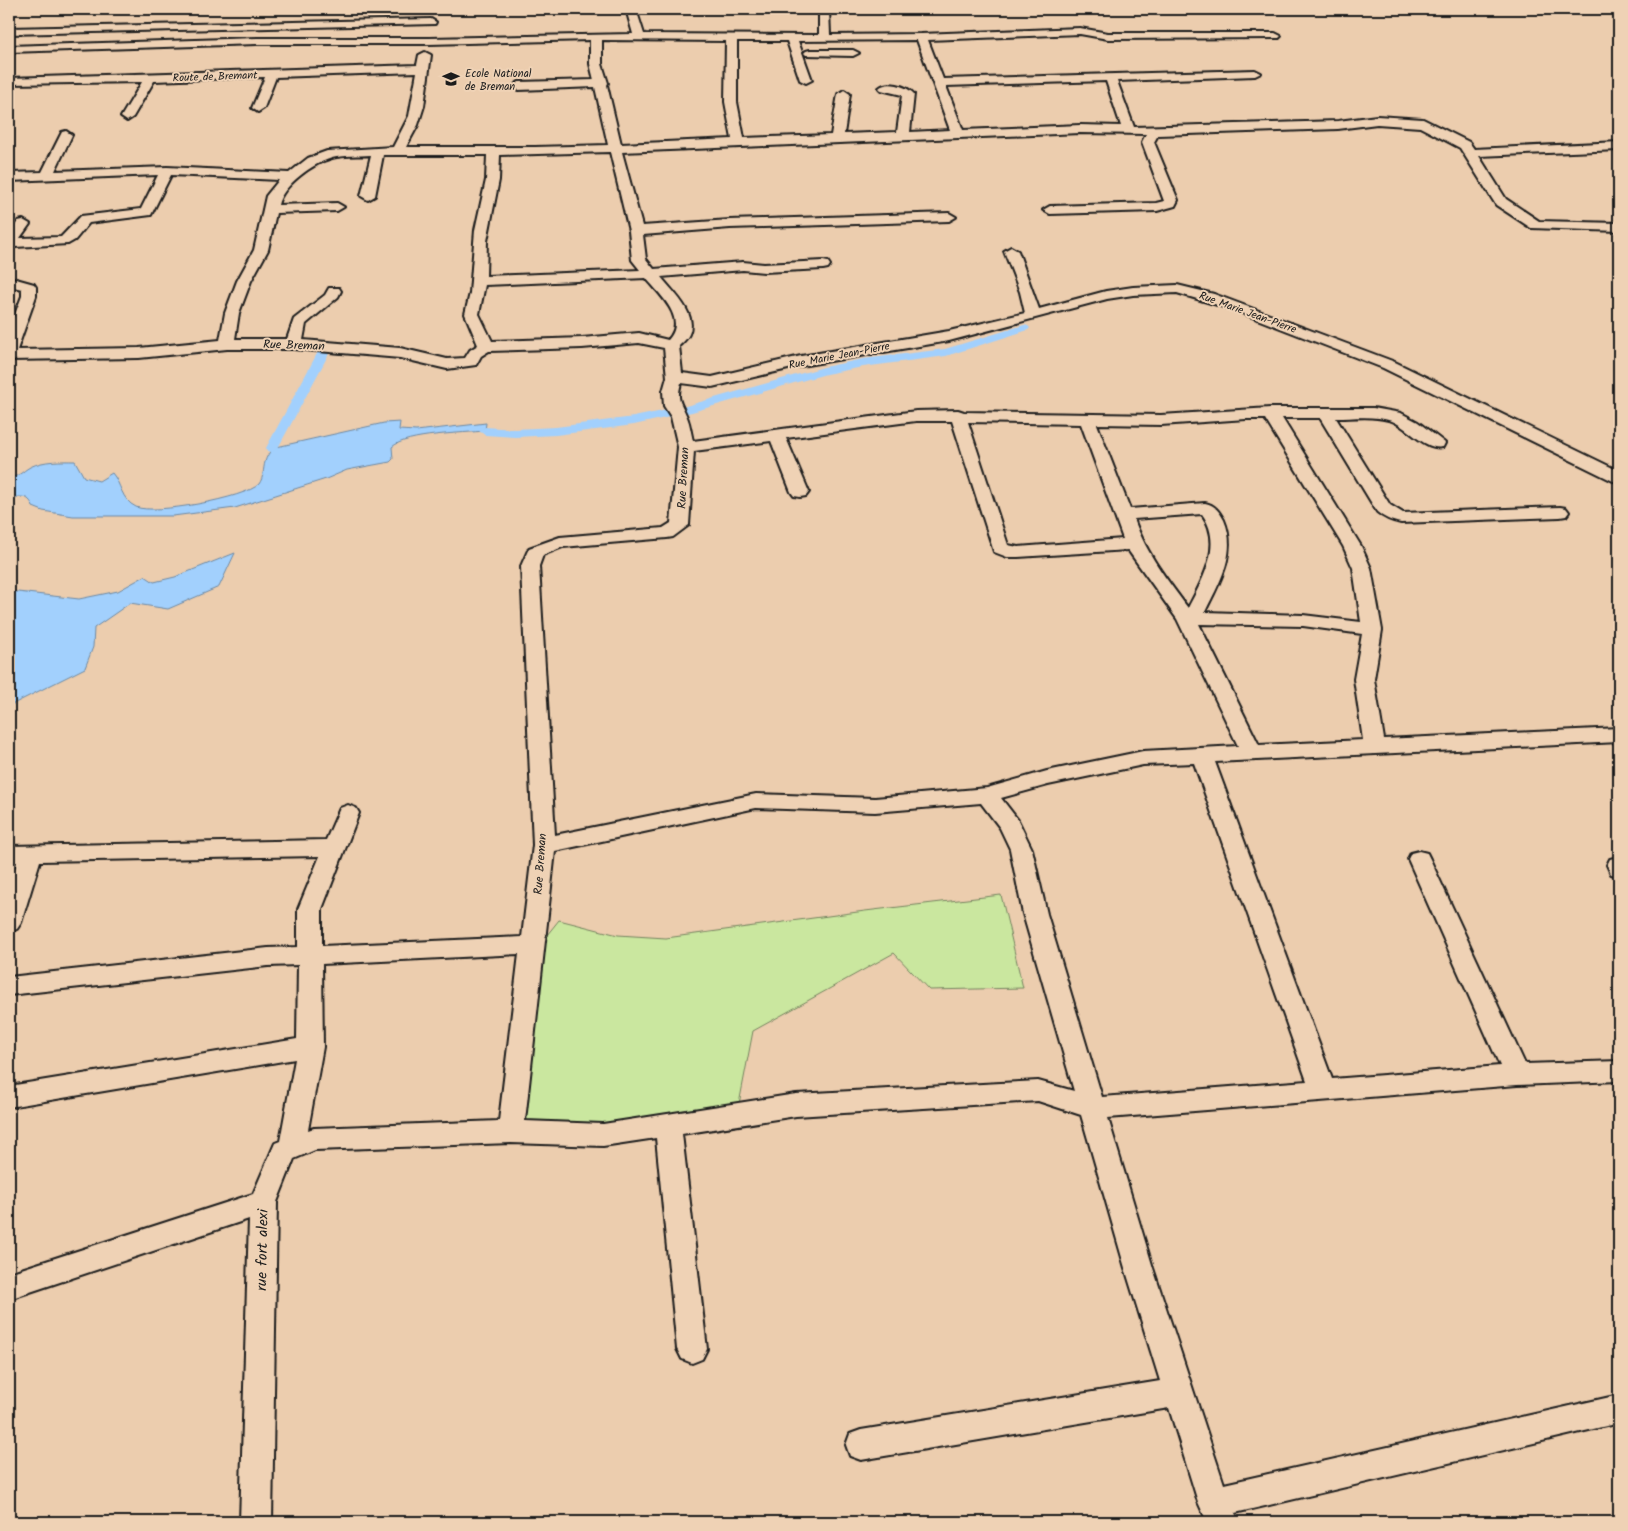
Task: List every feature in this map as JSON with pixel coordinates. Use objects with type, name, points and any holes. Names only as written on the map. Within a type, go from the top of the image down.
[{"type":"street","points":[[631,9],[639,37]]},
{"type":"street","points":[[824,9],[825,38]]},
{"type":"street","points":[[9,31],[433,18],[421,68],[423,76],[412,125],[408,137],[398,150]]},
{"type":"street","points":[[9,49],[258,41],[429,41],[596,37],[921,37],[1080,31],[1108,36],[1275,36]]},
{"type":"street","points":[[493,150],[494,174],[481,231],[477,300],[472,314],[486,346],[582,343],[639,338],[671,345],[682,334],[684,323],[679,309],[639,260],[636,231],[615,147],[596,57],[596,37]]},
{"type":"street","points":[[921,37],[958,134]]},
{"type":"street","points":[[732,38],[731,102],[739,142]]},
{"type":"street","points":[[791,38],[806,80]]},
{"type":"street","points":[[795,52],[853,53]]},
{"type":"street","name":"Route de Bremant","points":[[9,81],[421,68]]},
{"type":"street","points":[[939,83],[1255,72]]},
{"type":"street","points":[[258,108],[272,73]]},
{"type":"street","points":[[1110,77],[1129,131]]},
{"type":"street","points":[[127,117],[150,78]]},
{"type":"street","points":[[520,86],[602,83]]},
{"type":"street","points":[[885,88],[905,91],[908,94],[902,136]]},
{"type":"street","points":[[837,139],[844,94]]},
{"type":"street","points":[[227,344],[235,305],[244,281],[261,250],[273,196],[280,186],[313,161],[327,155],[398,150],[447,152],[615,147],[1080,128],[1154,131],[1338,125],[1377,120],[1423,123],[1466,145],[1501,202],[1536,225],[1619,226]]},
{"type":"street","points":[[1050,210],[1157,207],[1170,203],[1171,200],[1152,158],[1148,142],[1154,131]]},
{"type":"street","points":[[46,176],[66,135]]},
{"type":"street","points":[[1470,152],[1619,146]]},
{"type":"street","points":[[368,196],[378,151]]},
{"type":"street","points":[[10,244],[63,241],[69,239],[79,223],[86,218],[146,212],[167,171]]},
{"type":"street","points":[[9,177],[167,171],[292,177]]},
{"type":"street","points":[[269,209],[337,207]]},
{"type":"street","points":[[636,231],[730,224],[949,217]]},
{"type":"street","points":[[10,244],[23,224]]},
{"type":"street","points":[[1011,250],[1027,292],[1032,315]]},
{"type":"street","points":[[479,281],[511,278],[651,274],[743,266],[764,268],[823,265]]},
{"type":"street","points":[[9,281],[29,286],[29,296],[9,350]]},
{"type":"street","name":"Rue Marie Jean-Pierre","points":[[676,378],[712,382],[835,354],[949,336],[1106,295],[1158,289],[1191,292],[1239,307],[1389,365],[1619,477]]},
{"type":"street","points":[[294,344],[299,322],[331,297],[334,291]]},
{"type":"street","name":"Rue Breman","points":[[9,355],[139,353],[227,344],[294,344],[400,352],[447,364],[459,364],[470,362],[475,353],[486,346]]},
{"type":"street","name":"Rue Breman","points":[[510,1132],[544,845],[530,566],[535,552],[560,542],[667,533],[680,526],[686,447],[671,391],[676,378],[671,345]]},
{"type":"street","points":[[686,447],[916,416],[958,415],[1161,420],[1325,413],[1395,416],[1412,425],[1436,443]]},
{"type":"street","points":[[1325,413],[1383,508],[1390,514],[1402,518],[1560,512]]},
{"type":"street","points":[[1270,414],[1352,546],[1362,568],[1372,630],[1364,678],[1375,748]]},
{"type":"street","points":[[958,415],[1000,548],[1007,552],[1018,552],[1134,544]]},
{"type":"street","points":[[1087,418],[1134,544],[1144,561],[1190,618],[1252,753]]},
{"type":"street","points":[[777,436],[800,492]]},
{"type":"street","points":[[1122,515],[1205,508],[1210,511],[1220,530],[1221,554],[1190,618]]},
{"type":"street","points":[[1190,618],[1295,619],[1345,624],[1372,630]]},
{"type":"street","points":[[544,845],[756,801],[875,805],[987,795],[1046,778],[1143,758],[1619,735]]},
{"type":"street","points":[[1202,756],[1323,1090]]},
{"type":"street","points":[[987,795],[1010,825],[1021,849],[1035,914],[1094,1108],[1139,1268],[1219,1512],[1619,1409]]},
{"type":"street","points":[[292,1148],[310,1047],[310,909],[348,812]]},
{"type":"street","points":[[9,923],[20,855],[334,848]]},
{"type":"street","points":[[1418,859],[1517,1075]]},
{"type":"street","points":[[9,986],[268,957],[532,945]]},
{"type":"street","points":[[9,1096],[310,1047]]},
{"type":"street","points":[[292,1148],[314,1139],[510,1132],[603,1135],[796,1105],[1038,1091],[1094,1108],[1517,1075],[1619,1071]]},
{"type":"street","points":[[668,1125],[692,1349]]},
{"type":"street","name":"rue fort alexi","points":[[256,1522],[263,1202],[284,1151],[292,1148]]},
{"type":"street","points":[[9,1286],[263,1202]]},
{"type":"street","points":[[861,1445],[1179,1392]]},
{"type":"green space","points":[[1001,895],[1023,988],[929,990],[894,953],[753,1031],[739,1104],[597,1126],[524,1124],[539,945],[559,920],[618,935],[666,938]]},
{"type":"water","points":[[400,422],[399,430],[416,431],[486,423],[485,431],[409,439],[392,447],[393,459],[390,462],[347,470],[326,479],[235,508],[173,516],[73,516],[43,511],[33,507],[29,500],[24,497],[9,498],[9,478],[19,475],[30,467],[41,463],[75,461],[84,477],[99,481],[112,473],[124,496],[136,507],[161,509],[199,504],[237,495],[259,484],[263,476],[266,460],[272,448],[384,423]]},
{"type":"water","points":[[235,553],[219,587],[168,609],[130,603],[94,628],[93,647],[85,668],[9,706],[9,591],[79,599],[118,591],[145,576],[154,582],[175,577]]},
{"type":"waterway","points":[[485,431],[515,433],[556,431],[634,421],[688,409],[824,371],[863,363],[946,352],[1024,328]]},
{"type":"waterway","points":[[272,448],[325,350]]},
{"type":"place","name":"Ecole National de Breman","points":[[451,79]]}]
